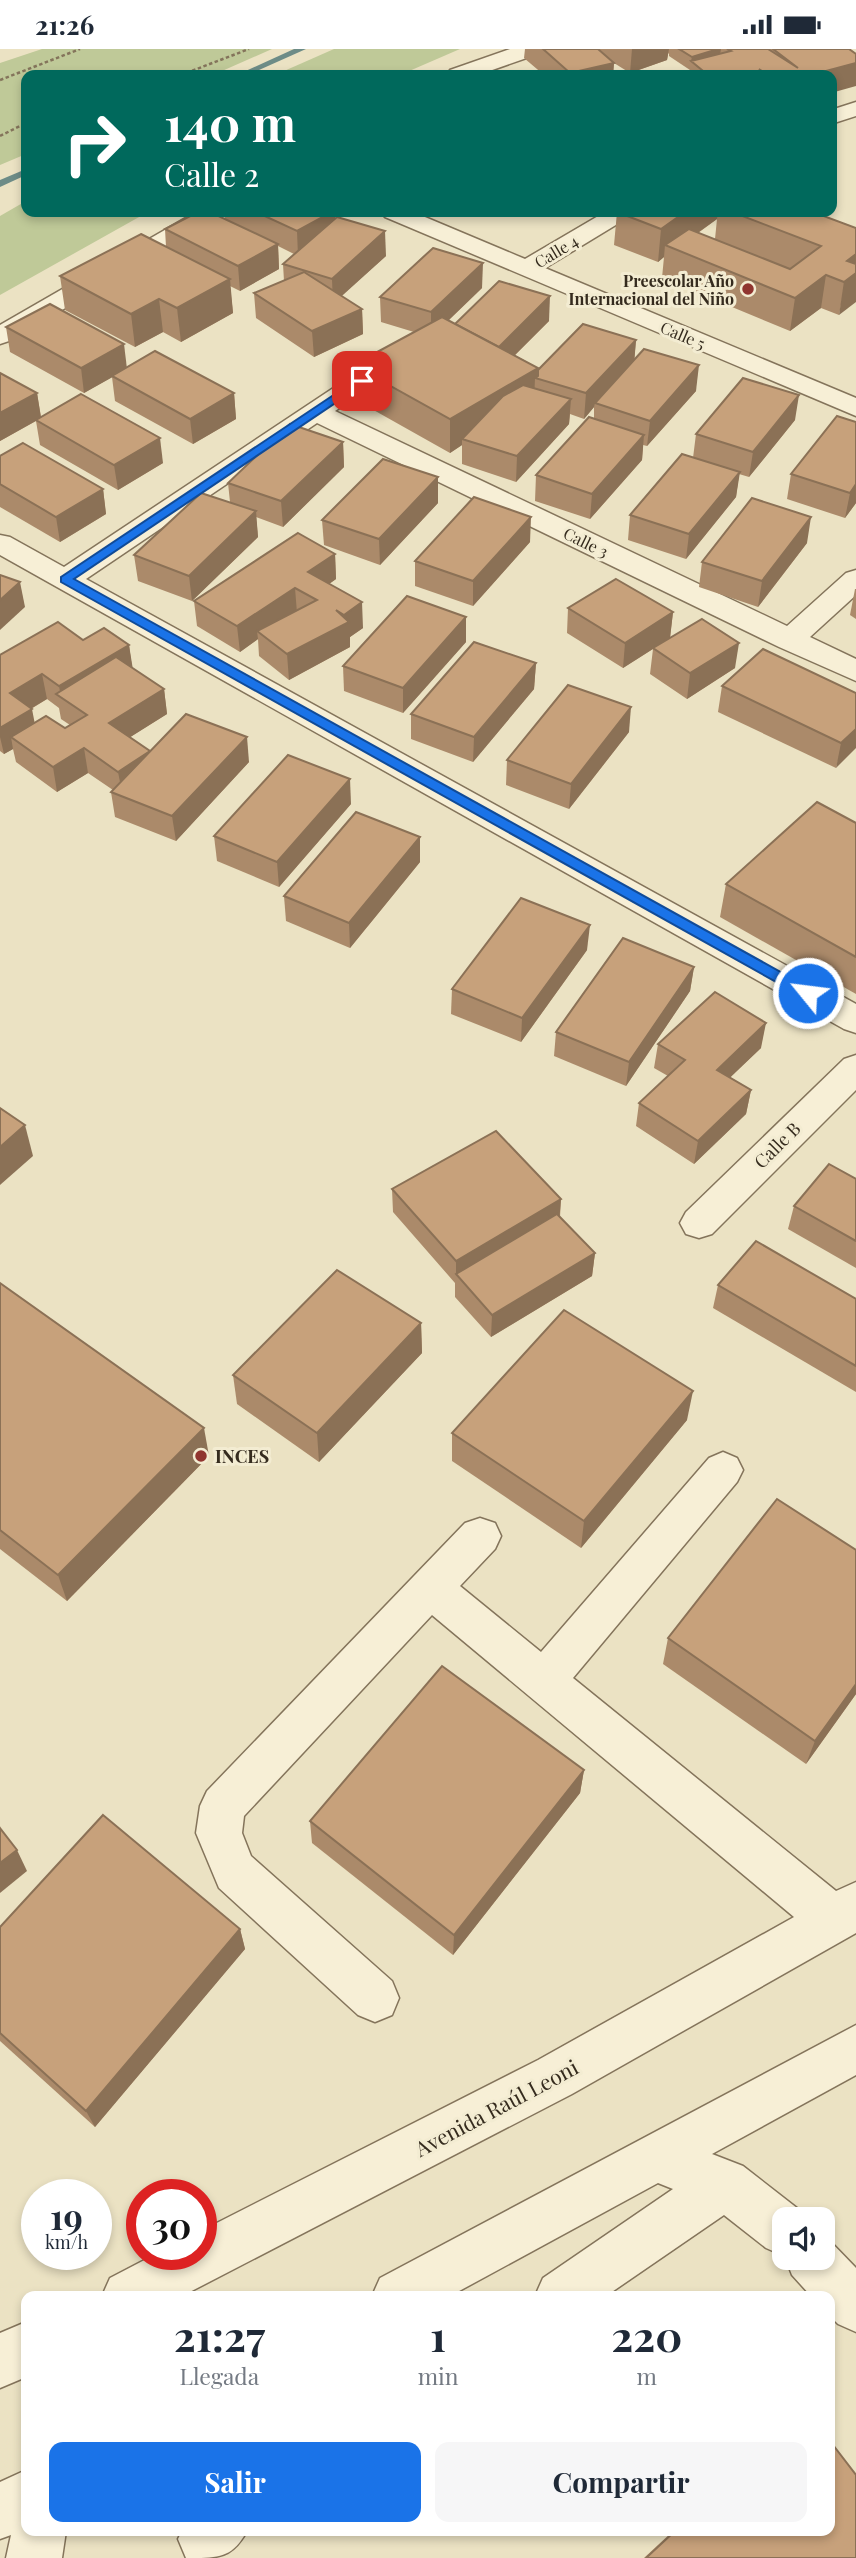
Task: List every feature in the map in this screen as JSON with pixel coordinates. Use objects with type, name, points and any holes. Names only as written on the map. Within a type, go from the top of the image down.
[{"type":"street","points":[[472,70],[530,49]]},
{"type":"street","points":[[837,115],[856,109]]},
{"type":"street","points":[[0,336],[204,217]]},
{"type":"street","name":"Calle 5","points":[[405,217],[856,408]]},
{"type":"street","name":"Calle 4","points":[[527,268],[613,217]]},
{"type":"street","points":[[66,579],[362,381]]},
{"type":"street","name":"Calle 3","points":[[316,412],[856,671]]},
{"type":"street","points":[[0,543],[856,1020]]},
{"type":"street","points":[[789,640],[856,579]]},
{"type":"street","name":"Calle B","points":[[699,1223],[856,1068]]},
{"type":"street","points":[[543,1681],[723,1470]]},
{"type":"street","points":[[375,1998],[235,1872],[219,1833],[223,1805],[480,1536]]},
{"type":"street","points":[[432,1589],[543,1681],[845,1912]]},
{"type":"street","name":"Avenida Raúl Leoni","points":[[138,2291],[555,2077],[845,1912]]},
{"type":"street","points":[[407,2291],[856,2049]]},
{"type":"street","points":[[655,2157],[725,2184],[772,2221]]},
{"type":"street","points":[[568,2291],[725,2184]]},
{"type":"street","points":[[822,2270],[856,2306]]},
{"type":"street","points":[[0,2362],[21,2351]]},
{"type":"street","points":[[0,2512],[21,2500]]},
{"type":"street","points":[[34,2558],[38,2536]]},
{"type":"path","points":[[26,70],[80,49]]},
{"type":"path","points":[[194,70],[249,49]]},
{"type":"path","points":[[0,80],[21,72]]},
{"type":"path","points":[[0,136],[21,126]]},
{"type":"green space","points":[[42,49],[272,49],[224,70],[21,70],[21,156],[0,165],[0,63]]},
{"type":"green space","points":[[334,49],[460,49],[412,70],[286,70]]},
{"type":"green space","points":[[21,204],[21,217],[139,217],[0,295],[0,216]]},
{"type":"building","points":[[543,49],[598,49],[614,63],[583,70],[567,70]]},
{"type":"building","points":[[679,49],[718,49],[692,57]]},
{"type":"building","points":[[727,49],[768,49],[798,68],[773,49],[849,49],[856,54],[856,63],[830,70],[702,70],[691,61],[731,51]]},
{"type":"building","points":[[188,217],[221,217],[278,244],[238,266],[165,229]]},
{"type":"building","points":[[267,217],[323,217],[297,231]]},
{"type":"building","points":[[337,217],[385,231],[332,279],[283,264]]},
{"type":"building","points":[[630,217],[678,217],[661,229]]},
{"type":"building","points":[[745,217],[826,217],[856,228],[856,254],[847,261],[856,264],[856,273],[844,282],[826,275],[795,298],[665,245],[689,229],[790,269],[821,246]]},
{"type":"building","points":[[141,234],[230,279],[177,308],[159,299],[131,314],[60,276]]},
{"type":"building","points":[[433,248],[483,263],[431,312],[380,297]]},
{"type":"building","points":[[304,272],[362,309],[312,331],[254,293]]},
{"type":"building","points":[[499,281],[550,296],[499,347],[455,324]]},
{"type":"building","points":[[50,304],[124,344],[81,368],[6,327]]},
{"type":"building","points":[[442,317],[538,368],[450,419],[353,365]]},
{"type":"building","points":[[583,324],[636,340],[586,393],[535,378],[538,376],[538,370]]},
{"type":"building","points":[[644,349],[699,365],[650,421],[595,403]]},
{"type":"building","points":[[155,351],[234,393],[190,419],[112,376]]},
{"type":"building","points":[[0,373],[37,393],[0,413]]},
{"type":"building","points":[[743,378],[799,395],[753,452],[696,434]]},
{"type":"building","points":[[523,385],[571,399],[517,456],[462,439],[503,396]]},
{"type":"building","points":[[81,394],[160,438],[114,465],[36,420]]},
{"type":"building","points":[[837,416],[856,422],[856,484],[850,493],[791,474]]},
{"type":"building","points":[[589,417],[644,435],[592,494],[536,475]]},
{"type":"building","points":[[290,424],[343,442],[281,501],[228,483]]},
{"type":"building","points":[[23,443],[103,489],[56,517],[0,484],[0,456]]},
{"type":"building","points":[[682,454],[740,472],[689,534],[630,515]]},
{"type":"building","points":[[383,459],[438,477],[379,539],[322,520]]},
{"type":"building","points":[[201,493],[256,511],[189,576],[134,555]]},
{"type":"building","points":[[474,497],[531,517],[473,581],[415,561]]},
{"type":"building","points":[[752,498],[811,517],[762,581],[702,562]]},
{"type":"building","points":[[298,533],[335,554],[308,572],[362,602],[344,615],[336,610],[349,622],[287,654],[257,631],[317,600],[295,588],[237,626],[194,601]]},
{"type":"building","points":[[0,575],[20,582],[0,600]]},
{"type":"building","points":[[616,579],[673,612],[625,643],[568,608]]},
{"type":"building","points":[[407,596],[466,617],[403,688],[343,666]]},
{"type":"building","points":[[702,619],[739,643],[690,673],[653,648]]},
{"type":"building","points":[[58,622],[83,640],[104,628],[129,645],[59,686],[42,674],[10,693],[32,709],[0,728],[0,655]]},
{"type":"building","points":[[474,642],[536,663],[474,737],[411,714]]},
{"type":"building","points":[[763,649],[856,693],[856,729],[841,743],[722,686]]},
{"type":"building","points":[[116,657],[164,689],[109,723],[150,751],[118,772],[84,748],[53,767],[11,737],[46,716],[65,728],[87,715],[56,694]]},
{"type":"building","points":[[568,685],[631,707],[571,784],[507,760]]},
{"type":"building","points":[[186,714],[247,737],[172,816],[111,792]]},
{"type":"building","points":[[288,755],[350,779],[277,862],[214,836]]},
{"type":"building","points":[[817,802],[856,823],[856,957],[726,884]]},
{"type":"building","points":[[356,812],[420,837],[349,923],[284,896]]},
{"type":"building","points":[[521,898],[590,925],[522,1018],[452,989]]},
{"type":"building","points":[[623,938],[694,967],[629,1062],[556,1032]]},
{"type":"building","points":[[715,992],[766,1023],[717,1070],[751,1090],[698,1141],[639,1103],[685,1060],[658,1044]]},
{"type":"building","points":[[0,1108],[25,1125],[0,1147]]},
{"type":"building","points":[[496,1131],[561,1199],[456,1261],[392,1189]]},
{"type":"building","points":[[829,1164],[856,1179],[856,1241],[794,1206]]},
{"type":"building","points":[[557,1214],[595,1253],[492,1315],[456,1274]]},
{"type":"building","points":[[756,1241],[856,1299],[856,1366],[718,1285]]},
{"type":"building","points":[[337,1270],[421,1323],[317,1433],[233,1375]]},
{"type":"building","points":[[0,1283],[204,1428],[58,1575],[0,1530]]},
{"type":"building","points":[[564,1310],[693,1391],[584,1521],[452,1433]]},
{"type":"building","points":[[777,1499],[856,1550],[856,1684],[815,1741],[668,1638]]},
{"type":"building","points":[[442,1666],[584,1770],[454,1935],[310,1821]]},
{"type":"building","points":[[103,1815],[240,1929],[86,2111],[0,2033],[0,1927]]},
{"type":"building","points":[[0,1828],[17,1850],[0,1863]]},
{"type":"building","points":[[835,2448],[856,2475],[856,2558],[646,2558],[670,2536],[835,2536]]},
{"type":"waterway","points":[[253,70],[302,49]]},
{"type":"waterway","points":[[0,184],[21,174]]},
{"type":"place","name":"Preescolar Año Internacional del Niño","points":[[748,289]]},
{"type":"place","name":"INCES","points":[[201,1456]]},
{"type":"route","points":[[362,381],[66,579],[808,993]]}]
